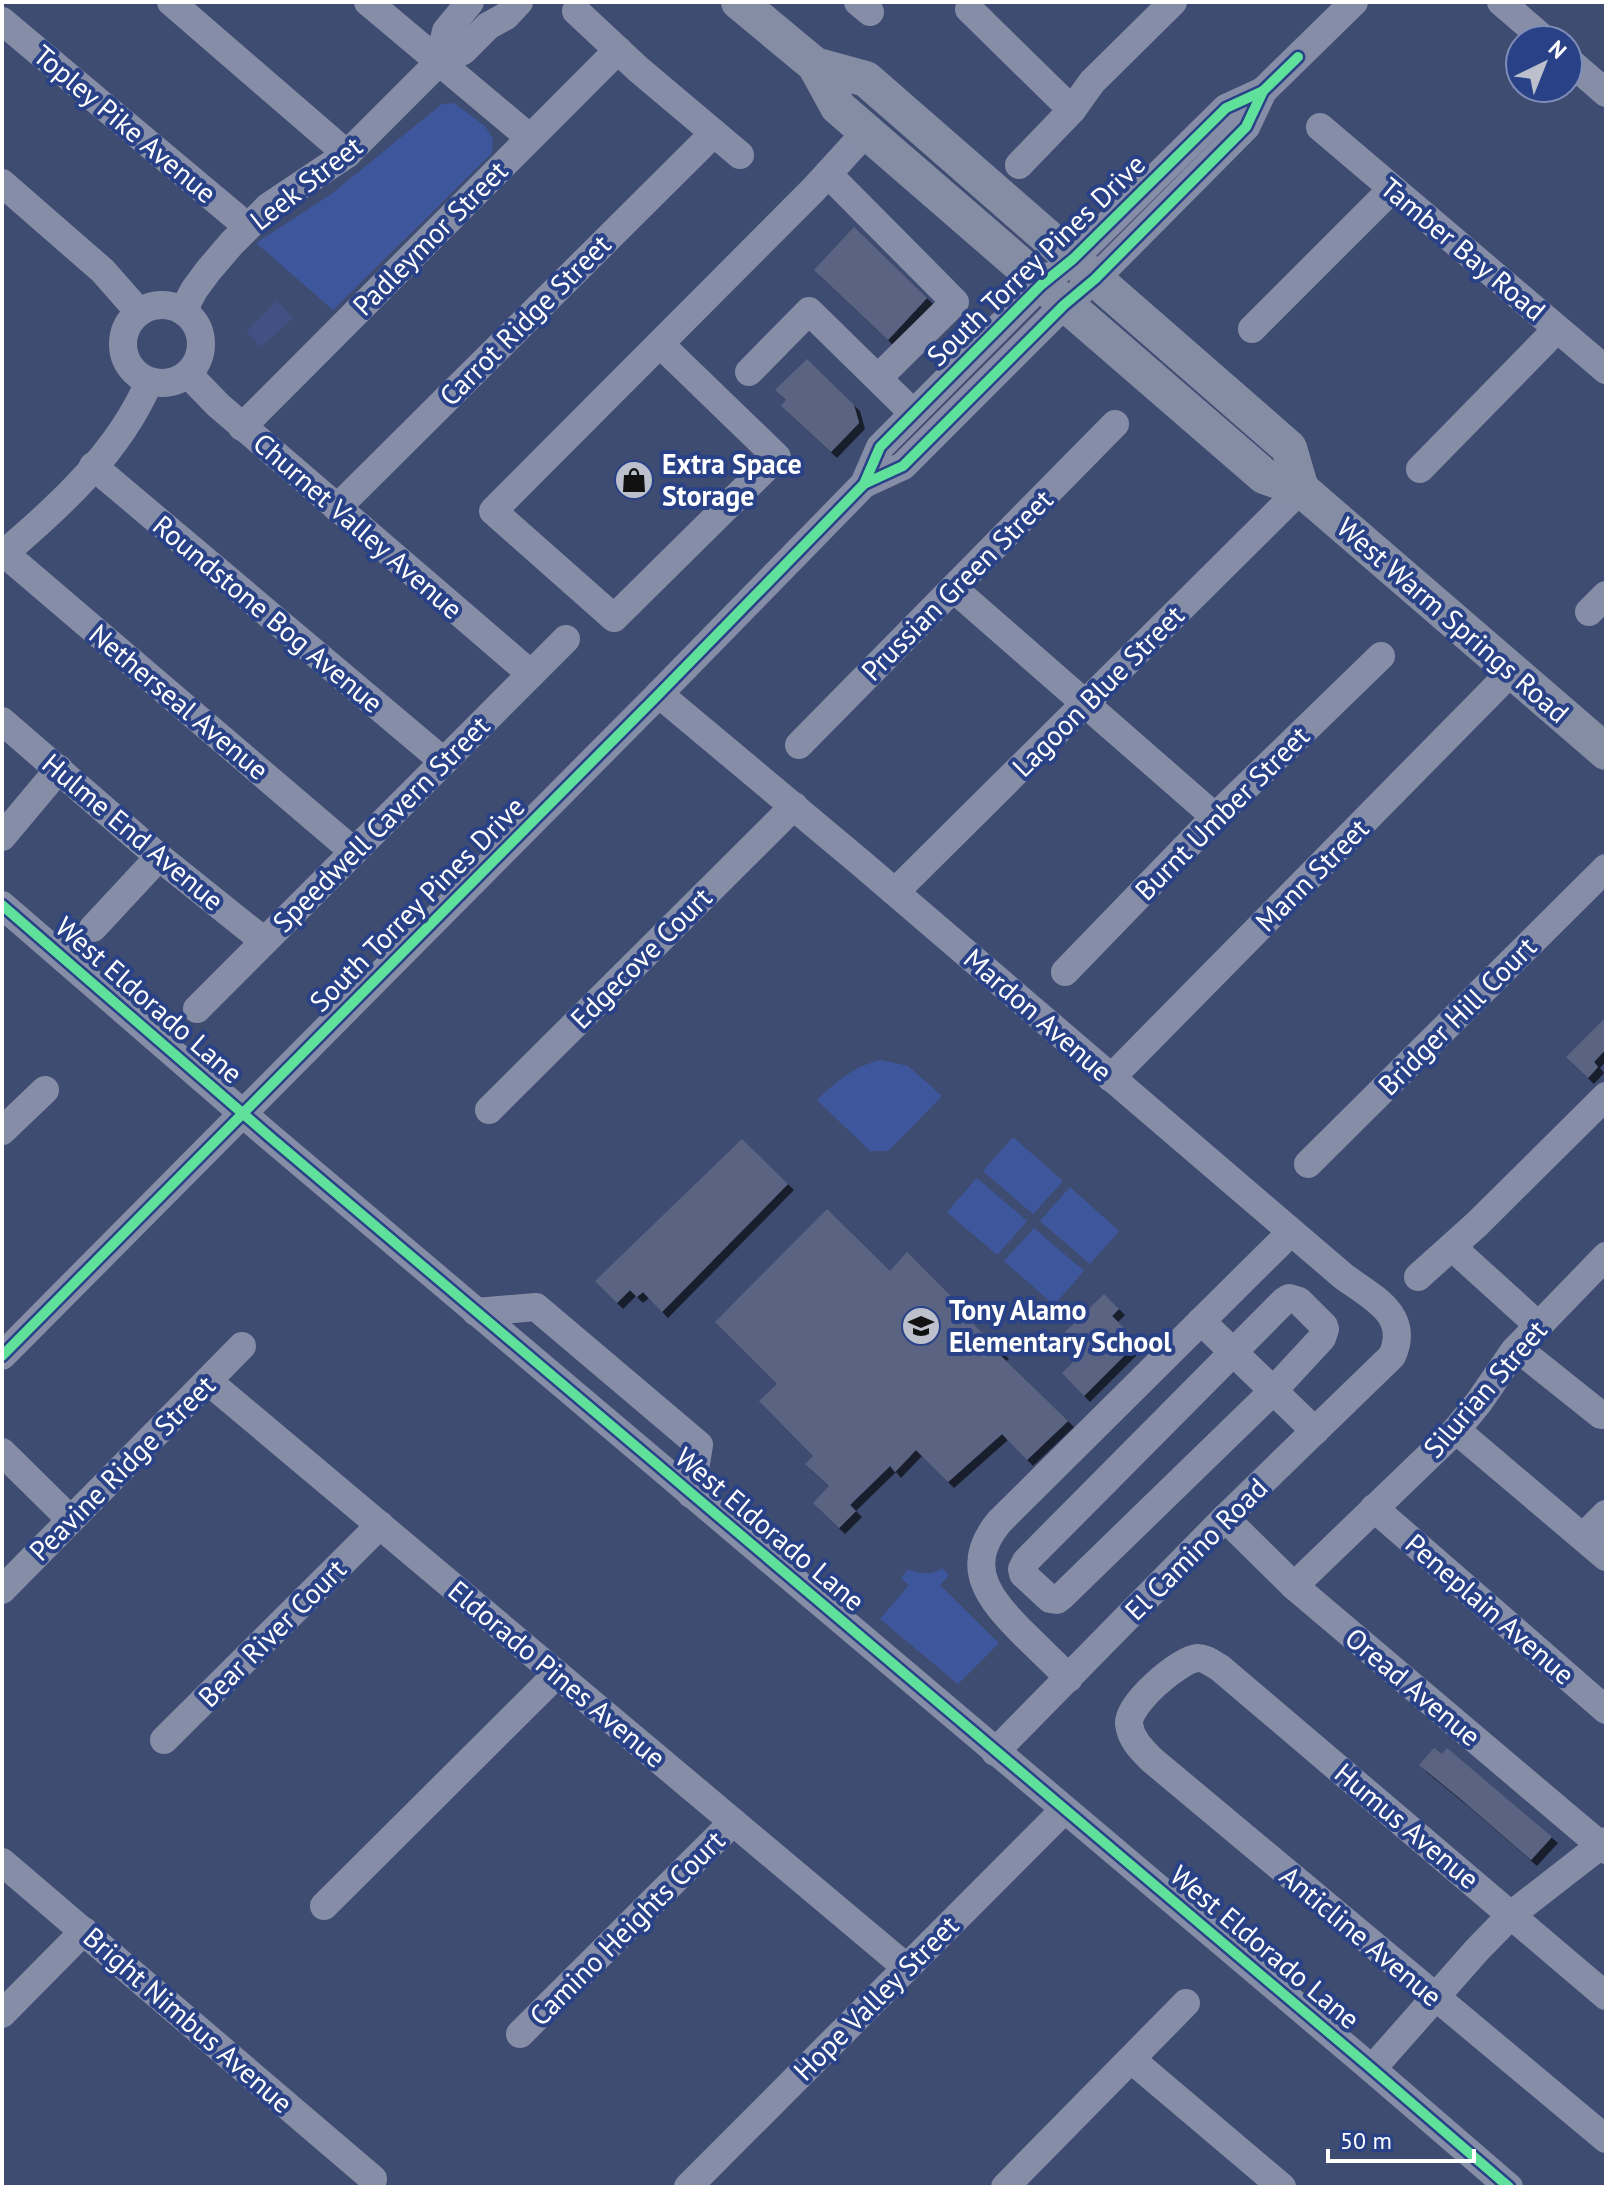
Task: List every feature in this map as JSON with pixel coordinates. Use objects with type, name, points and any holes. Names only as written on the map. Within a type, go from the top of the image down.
[{"type":"main road","name":"West Warm Springs Road","points":[[749,5],[815,65],[838,107],[1052,295],[1264,476],[1301,489],[1606,752]]},
{"type":"main road","name":"West Warm Springs Road","points":[[815,65],[866,79],[1084,269],[1289,448],[1301,489]]},
{"type":"street","points":[[171,2],[347,154]]},
{"type":"street","points":[[368,2],[530,138]]},
{"type":"street","name":"Leek Street","points":[[439,62],[446,31],[470,2]]},
{"type":"street","name":"Leek Street","points":[[183,311],[201,281],[231,244],[268,207],[347,154],[439,62],[463,51],[519,2]]},
{"type":"street","points":[[1019,165],[1072,110],[1092,82],[1173,2]]},
{"type":"street","name":"South Torrey Pines Drive","points":[[864,484],[880,447],[913,413],[1246,127],[1263,91],[1354,2]]},
{"type":"street","points":[[1501,2],[1526,24]]},
{"type":"street","points":[[969,9],[1072,110]]},
{"type":"street","points":[[576,11],[740,155]]},
{"type":"street","name":"Topley Pike Avenue","points":[[2,21],[248,227]]},
{"type":"street","name":"Padleymor Street","points":[[242,427],[618,50]]},
{"type":"street","points":[[1584,74],[1606,93]]},
{"type":"street","name":"Tamber Bay Road","points":[[1320,127],[1606,370]]},
{"type":"street","points":[[660,344],[777,457],[614,618],[493,511],[866,132]]},
{"type":"street","name":"Carrot Ridge Street","points":[[337,508],[714,133]]},
{"type":"street","points":[[828,174],[955,302],[878,378]]},
{"type":"street","points":[[2,183],[103,271],[139,312]]},
{"type":"street","points":[[1252,329],[1392,189]]},
{"type":"street","name":"South Torrey Pines Drive","points":[[2,1356],[864,484],[903,466],[1052,295]]},
{"type":"street","points":[[172,306],[183,311],[192,319],[201,342],[195,365],[188,374],[163,384],[138,376],[129,367],[122,344],[130,320],[149,307],[172,306]]},
{"type":"street","points":[[749,372],[809,311],[913,413]]},
{"type":"street","points":[[1420,469],[1557,329]]},
{"type":"street","name":"Churnet Valley Avenue","points":[[188,374],[197,387],[242,427],[531,674]]},
{"type":"street","points":[[3,554],[74,489],[127,423],[149,382]]},
{"type":"street","name":"Prussian Green Street","points":[[799,745],[1115,424]]},
{"type":"street","name":"Roundstone Bog Avenue","points":[[93,466],[443,761]]},
{"type":"street","name":"Lagoon Blue Street","points":[[895,892],[1301,489]]},
{"type":"street","name":"Netherseal Avenue","points":[[3,554],[353,851]]},
{"type":"street","points":[[954,589],[1215,817]]},
{"type":"street","name":"Speedwell Cavern Street","points":[[197,1009],[566,639]]},
{"type":"street","name":"Burnt Umber Street","points":[[1065,972],[1215,817],[1381,656]]},
{"type":"street","name":"Mann Street","points":[[1111,1078],[1512,671]]},
{"type":"street","name":"Mardon Avenue","points":[[659,694],[1343,1276],[1386,1307],[1393,1317],[1397,1346]]},
{"type":"street","name":"Hulme End Avenue","points":[[2,721],[159,857],[264,941]]},
{"type":"street","points":[[2,837],[59,769]]},
{"type":"street","name":"Edgecove Court","points":[[489,1110],[794,806]]},
{"type":"street","points":[[93,928],[159,857]]},
{"type":"street","name":"Bridger Hill Court","points":[[1308,1164],[1606,868]]},
{"type":"street","name":"West Eldorado Lane","points":[[2,905],[243,1114],[1509,2187]]},
{"type":"street","points":[[2,1131],[45,1090]]},
{"type":"street","points":[[1418,1277],[1477,1224],[1606,1096]]},
{"type":"street","points":[[1069,1678],[1006,1616],[987,1591],[981,1561],[983,1544],[991,1531],[1291,1232]]},
{"type":"street","points":[[1452,1247],[1539,1326]]},
{"type":"street","name":"Silurian Street","points":[[1294,1586],[1456,1430],[1517,1348],[1602,1269]]},
{"type":"street","points":[[1294,1298],[1324,1326],[1324,1333],[1273,1391],[1060,1599],[1050,1599],[1022,1572],[1026,1561],[1233,1352],[1284,1301],[1294,1298]]},
{"type":"street","points":[[476,1312],[536,1307],[548,1316],[699,1445],[691,1494]]},
{"type":"street","points":[[1201,1321],[1315,1431]]},
{"type":"street","name":"Peavine Ridge Street","points":[[2,1590],[242,1346]]},
{"type":"street","name":"El Camino Road","points":[[995,1752],[1225,1518],[1392,1356],[1397,1346]]},
{"type":"street","points":[[1517,1348],[1601,1415]]},
{"type":"street","name":"Eldorado Pines Avenue","points":[[208,1381],[907,1968]]},
{"type":"street","points":[[1456,1430],[1606,1557]]},
{"type":"street","points":[[2,1452],[71,1520]]},
{"type":"street","name":"Peneplain Avenue","points":[[1374,1508],[1606,1710]]},
{"type":"street","points":[[1583,1537],[1606,1514]]},
{"type":"street","name":"Oread Avenue","points":[[1225,1518],[1294,1586],[1604,1846]]},
{"type":"street","name":"Bear River Court","points":[[164,1740],[380,1525]]},
{"type":"street","points":[[1006,1616],[1035,1586]]},
{"type":"street","name":"Humus Avenue","points":[[1129,1722],[1138,1703],[1182,1662],[1205,1659],[1225,1671],[1606,1996]]},
{"type":"street","points":[[324,1906],[557,1674]]},
{"type":"street","name":"Anticline Avenue","points":[[1129,1722],[1137,1746],[1152,1760],[1606,2139]]},
{"type":"street","name":"Hope Valley Street","points":[[688,2187],[1064,1810]]},
{"type":"street","name":"Camino Heights Court","points":[[520,2034],[733,1822]]},
{"type":"street","points":[[1372,2069],[1511,1915],[1604,1846]]},
{"type":"street","name":"Bright Nimbus Avenue","points":[[2,1862],[373,2179]]},
{"type":"street","points":[[2,2014],[84,1931]]},
{"type":"street","points":[[1005,2187],[1186,2003]]},
{"type":"street","points":[[1132,2060],[1282,2187]]},
{"type":"shaded area","points":[[454,103],[485,126],[493,139],[492,153],[333,310],[256,243],[330,195],[442,104]]},
{"type":"shaded area","points":[[277,301],[293,318],[261,347],[246,331]]},
{"type":"shaded area","points":[[881,1060],[908,1066],[942,1096],[888,1151],[870,1151],[817,1100],[846,1075]]},
{"type":"shaded area","points":[[1013,1137],[1063,1181],[1033,1214],[983,1171]]},
{"type":"shaded area","points":[[977,1178],[1027,1221],[997,1255],[947,1212]]},
{"type":"shaded area","points":[[1070,1187],[1119,1231],[1090,1264],[1040,1221]]},
{"type":"shaded area","points":[[1034,1228],[1084,1271],[1054,1305],[1004,1261]]},
{"type":"shaded area","points":[[942,1568],[949,1575],[940,1585],[999,1643],[958,1684],[880,1619],[909,1585],[901,1578],[908,1569],[926,1573]]},
{"type":"building","points":[[854,227],[927,298],[888,340],[814,270]]},
{"type":"building","points":[[807,359],[854,405],[859,423],[831,452],[781,406],[786,400],[775,390]]},
{"type":"building","points":[[1606,1017],[1606,1049],[1594,1062],[1598,1067],[1588,1078],[1566,1057]]},
{"type":"building","points":[[742,1139],[788,1184],[662,1312],[643,1292],[637,1297],[630,1290],[617,1303],[595,1281]]},
{"type":"building","name":"Tony Alamo Elementary School","points":[[827,1209],[890,1271],[907,1252],[963,1308],[960,1311],[1003,1353],[1000,1355],[1068,1421],[1027,1460],[1002,1434],[948,1482],[916,1450],[895,1472],[890,1466],[850,1505],[856,1511],[839,1528],[813,1503],[829,1486],[805,1464],[813,1456],[759,1401],[777,1384],[715,1322]]},
{"type":"building","points":[[1104,1294],[1119,1309],[1112,1316],[1138,1342],[1084,1396],[1062,1373],[1084,1351],[1065,1332]]},
{"type":"building","points":[[1434,1748],[1442,1754],[1447,1748],[1552,1837],[1531,1860],[1419,1765]]},
{"type":"cycle path","points":[[864,484],[903,466],[1064,305],[1095,279],[1246,127],[1263,91],[1298,57]]},
{"type":"cycle path","points":[[2,1356],[864,484],[880,447],[1041,285],[1073,259],[1226,108],[1263,91]]},
{"type":"cycle path","points":[[2,905],[270,1137],[1509,2187]]},
{"type":"place","name":"Extra Space Storage","points":[[634,480]]},
{"type":"place","name":"Tony Alamo Elementary School","points":[[921,1326]]}]
